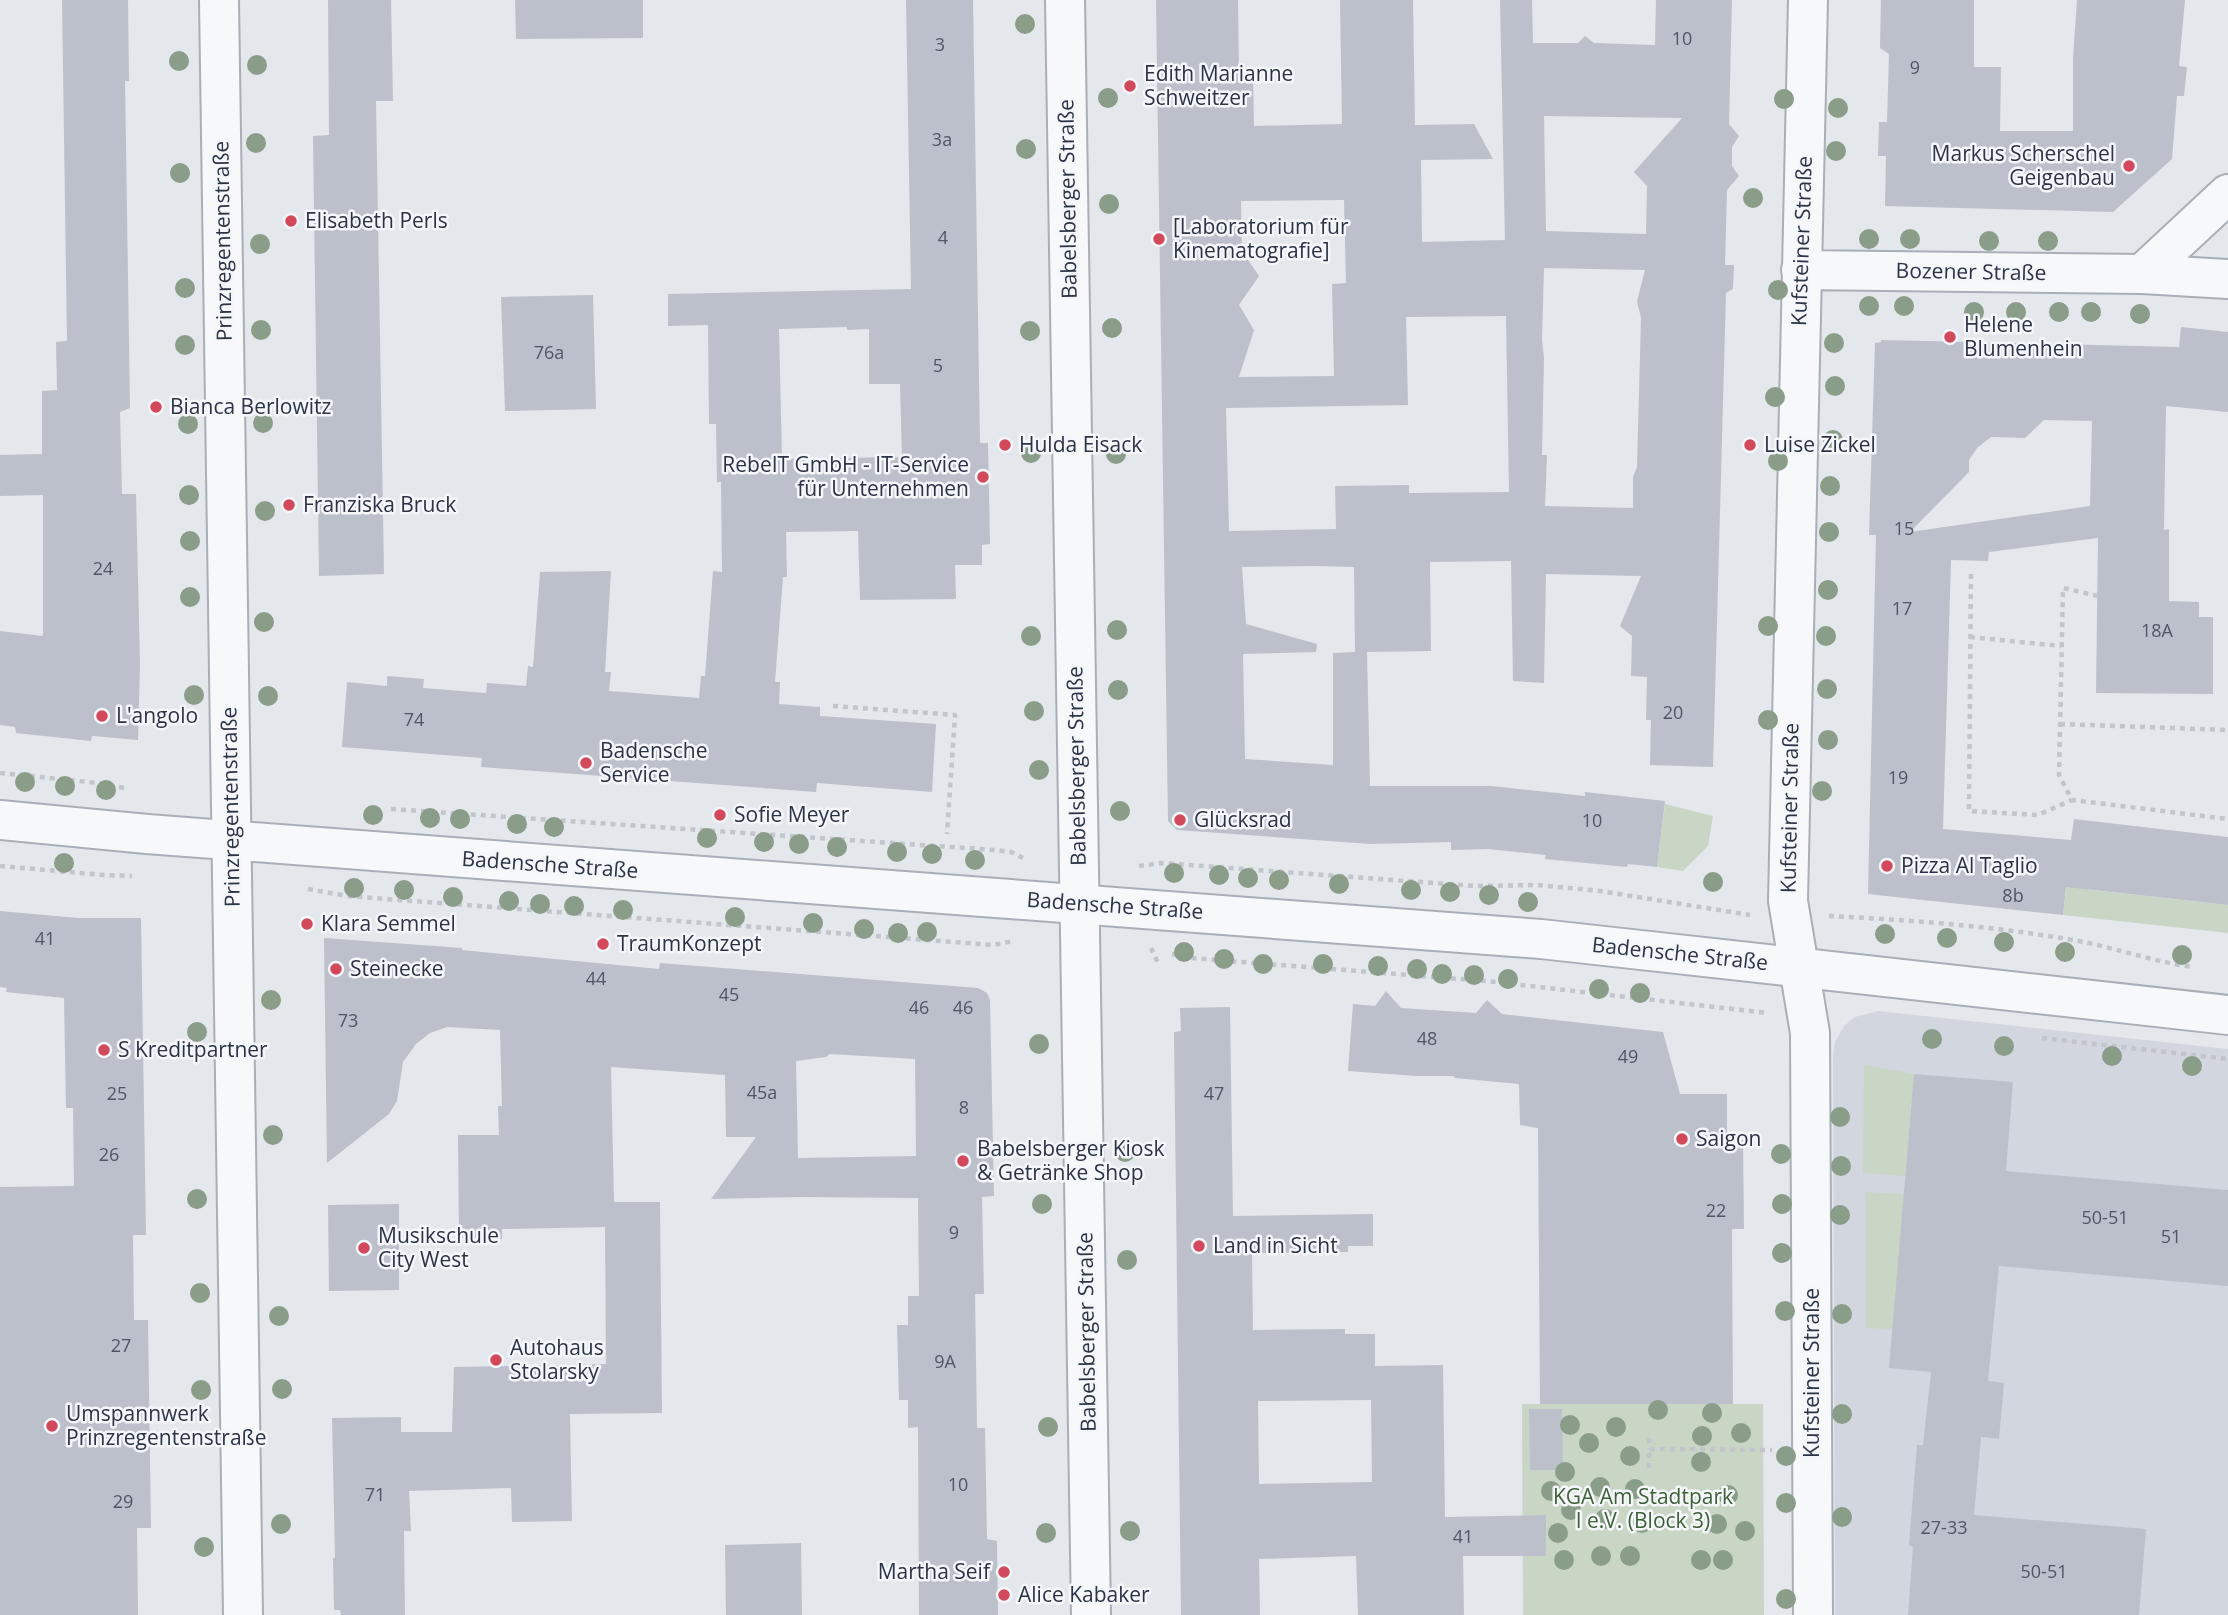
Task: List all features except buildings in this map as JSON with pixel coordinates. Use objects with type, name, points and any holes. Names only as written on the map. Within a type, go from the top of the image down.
[{"type":"street","name":"Prinzregentenstraße","points":[[219,0],[243,1615]]},
{"type":"street","name":"Babelsberger Straße","points":[[1065,0],[1091,1615]]},
{"type":"street","name":"Kufsteiner Straße","points":[[1808,0],[1788,901],[1810,1034],[1813,1615]]},
{"type":"street","points":[[2142,274],[2228,194]]},
{"type":"street","name":"Bozener Straße","points":[[1801,270],[2142,274],[2228,279]]},
{"type":"street","name":"Badensche Straße","points":[[0,820],[1541,939],[2228,1015]]},
{"type":"path","points":[[1971,573],[1969,811],[2038,815],[2073,800],[2228,819]]},
{"type":"path","points":[[2073,800],[2059,775],[2063,588],[2098,596]]},
{"type":"path","points":[[1970,637],[2061,646]]},
{"type":"path","points":[[833,706],[955,715],[947,834]]},
{"type":"path","points":[[2060,724],[2228,730]]},
{"type":"path","points":[[0,773],[98,783],[129,789]]},
{"type":"path","points":[[387,808],[995,850],[1011,852],[1030,862]]},
{"type":"path","points":[[1134,866],[1161,863],[1475,886],[1538,885],[1600,891],[1750,915]]},
{"type":"path","points":[[0,866],[140,876]]},
{"type":"path","points":[[301,888],[347,896],[993,945],[1023,940]]},
{"type":"path","points":[[1818,916],[1879,917],[2060,938],[2165,963],[2204,969]]},
{"type":"path","points":[[1139,947],[1191,958],[1486,981],[1779,1014]]},
{"type":"path","points":[[1649,1438],[1649,1468]]},
{"type":"path","points":[[1649,1450],[1776,1450]]},
{"type":"shaded area","points":[[1878,1011],[2228,1049],[2228,1615],[1835,1615],[1833,1056],[1835,1042],[1844,1026],[1855,1017]]},
{"type":"green space","points":[[1665,804],[1713,816],[1708,846],[1683,871],[1657,867]]},
{"type":"green space","points":[[2067,883],[2090,890],[2228,905],[2228,933],[2063,915]]},
{"type":"green space","points":[[1864,1065],[1914,1074],[1905,1176],[1863,1173]]},
{"type":"green space","points":[[1865,1192],[1904,1194],[1893,1329],[1866,1328]]},
{"type":"green space","name":"KGA Am Stadtpark I e.V. (Block 3)","points":[[1522,1404],[1763,1404],[1764,1615],[1523,1615]]},
{"type":"place","name":"Edith Marianne Schweitzer","points":[[1130,86]]},
{"type":"place","name":"Markus Scherschel Geigenbau","points":[[2129,166]]},
{"type":"place","name":"Elisabeth Perls","points":[[291,221]]},
{"type":"place","name":"[Laboratorium für Kinematografie]","points":[[1159,239]]},
{"type":"place","name":"Helene Blumenhein","points":[[1950,337]]},
{"type":"place","name":"Bianca Berlowitz","points":[[156,407]]},
{"type":"place","name":"Hulda Eisack","points":[[1005,445]]},
{"type":"place","name":"Luise Zickel","points":[[1750,445]]},
{"type":"place","name":"RebeIT GmbH - IT-Service für Unternehmen","points":[[983,477]]},
{"type":"place","name":"Franziska Bruck","points":[[289,505]]},
{"type":"place","name":"L'angolo","points":[[102,716]]},
{"type":"place","name":"Badensche Service","points":[[586,763]]},
{"type":"place","name":"Sofie Meyer","points":[[720,815]]},
{"type":"place","name":"Glücksrad","points":[[1180,820]]},
{"type":"place","name":"Pizza Al Taglio","points":[[1887,866]]},
{"type":"place","name":"Klara Semmel","points":[[307,924]]},
{"type":"place","name":"TraumKonzept","points":[[603,944]]},
{"type":"place","name":"Steinecke","points":[[336,969]]},
{"type":"place","name":"S Kreditpartner","points":[[104,1050]]},
{"type":"place","name":"Saigon","points":[[1682,1139]]},
{"type":"place","name":"Babelsberger Kiosk & Getränke Shop","points":[[963,1161]]},
{"type":"place","name":"Land in Sicht","points":[[1199,1246]]},
{"type":"place","name":"Musikschule City West","points":[[364,1248]]},
{"type":"place","name":"Autohaus Stolarsky","points":[[496,1360]]},
{"type":"place","name":"Umspannwerk Prinzregentenstraße","points":[[52,1426]]},
{"type":"place","name":"Martha Seif","points":[[1004,1572]]},
{"type":"place","name":"Alice Kabaker","points":[[1004,1595]]}]
